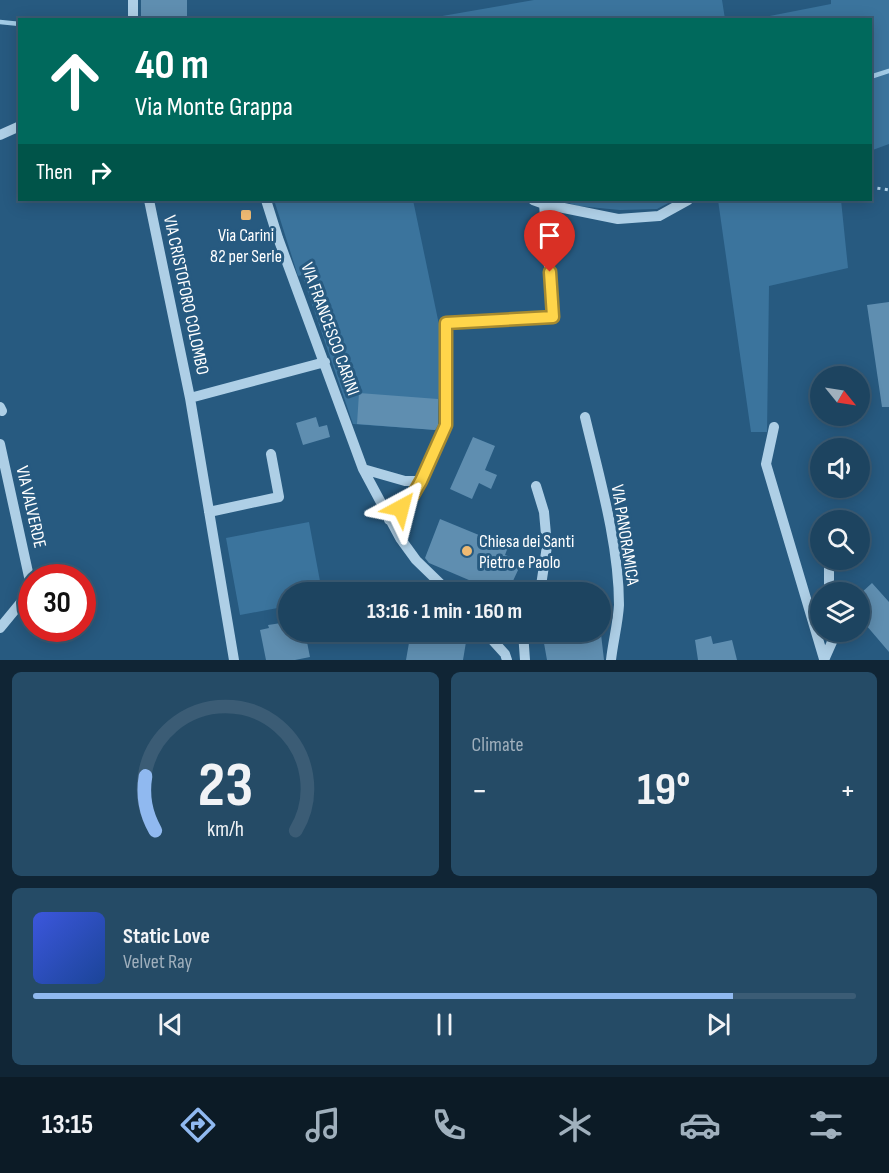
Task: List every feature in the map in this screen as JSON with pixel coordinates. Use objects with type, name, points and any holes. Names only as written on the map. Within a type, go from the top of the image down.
[{"type":"street","points":[[133,0],[133,18]]},
{"type":"street","points":[[0,135],[18,127]]},
{"type":"street","name":"VIA CRISTOFORO COLOMBO","points":[[149,201],[190,398],[234,660]]},
{"type":"street","name":"VIA FRANCESCO CARINI","points":[[266,201],[363,469],[400,538],[416,560],[439,582]]},
{"type":"street","points":[[536,201],[618,219],[659,216],[686,201]]},
{"type":"street","points":[[389,520],[413,495],[446,425],[446,323],[553,317],[544,204]]},
{"type":"street","name":"VIA CRISTOFORO COLOMBO","points":[[190,398],[325,362]]},
{"type":"street","name":"VIA PANORAMICA","points":[[585,417],[608,516],[618,588],[619,608],[611,660]]},
{"type":"street","points":[[774,427],[766,464],[824,660]]},
{"type":"street","name":"VIA VALVERDE","points":[[0,444],[32,586],[24,600],[0,627]]},
{"type":"street","points":[[209,512],[279,497],[271,454]]},
{"type":"street","points":[[363,469],[405,481],[421,481]]},
{"type":"street","points":[[536,486],[544,512],[547,546],[542,582]]},
{"type":"street","points":[[494,642],[507,660]]},
{"type":"street","points":[[524,642],[525,660]]},
{"type":"street","points":[[824,660],[832,642]]},
{"type":"path","points":[[872,187],[889,190]]},
{"type":"shaded area","points":[[534,0],[722,0],[725,18],[431,18]]},
{"type":"shaded area","points":[[831,0],[889,0],[889,144],[872,150],[872,18],[760,18],[831,4]]},
{"type":"shaded area","points":[[280,201],[413,201],[442,339],[437,430],[353,424],[302,275],[298,276],[275,203]]},
{"type":"shaded area","points":[[562,201],[672,201],[657,209],[620,210],[578,206]]},
{"type":"shaded area","points":[[718,201],[841,201],[848,268],[769,286],[767,432],[751,432]]},
{"type":"shaded area","points":[[309,522],[320,582],[278,582],[278,608],[240,615],[226,538]]},
{"type":"building","points":[[141,0],[187,0],[187,17],[141,18]]},
{"type":"building","points":[[889,302],[889,407],[882,407],[867,305]]},
{"type":"building","points":[[359,393],[438,399],[438,425],[435,430],[357,424]]},
{"type":"building","points":[[316,417],[319,427],[327,425],[330,437],[303,445],[296,423]]},
{"type":"building","points":[[473,437],[495,446],[485,470],[497,475],[491,489],[479,483],[472,499],[450,489]]},
{"type":"building","name":"Chiesa dei Santi Pietro e Paolo","points":[[440,519],[508,547],[505,555],[519,560],[519,568],[512,582],[474,582],[429,563],[425,558]]},
{"type":"building","points":[[872,583],[889,602],[889,652],[870,630],[870,585]]},
{"type":"building","points":[[278,624],[278,642],[307,642],[310,657],[295,660],[266,660],[260,630],[269,628],[268,625]]},
{"type":"building","points":[[711,636],[713,644],[732,640],[737,660],[698,660],[695,640]]},
{"type":"building","points":[[409,642],[466,642],[463,660],[406,660]]},
{"type":"building","points":[[544,642],[602,642],[604,660],[547,660]]},
{"type":"waterway","points":[[0,22],[18,24]]},
{"type":"waterway","points":[[872,76],[889,71]]},
{"type":"place","name":"Via Carini 82 per Serle","points":[[246,215]]},
{"type":"place","name":"Chiesa dei Santi Pietro e Paolo","points":[[467,551]]},
{"type":"route","points":[[401,508],[413,495],[421,481],[446,425],[446,323],[553,317],[550,272]]}]
